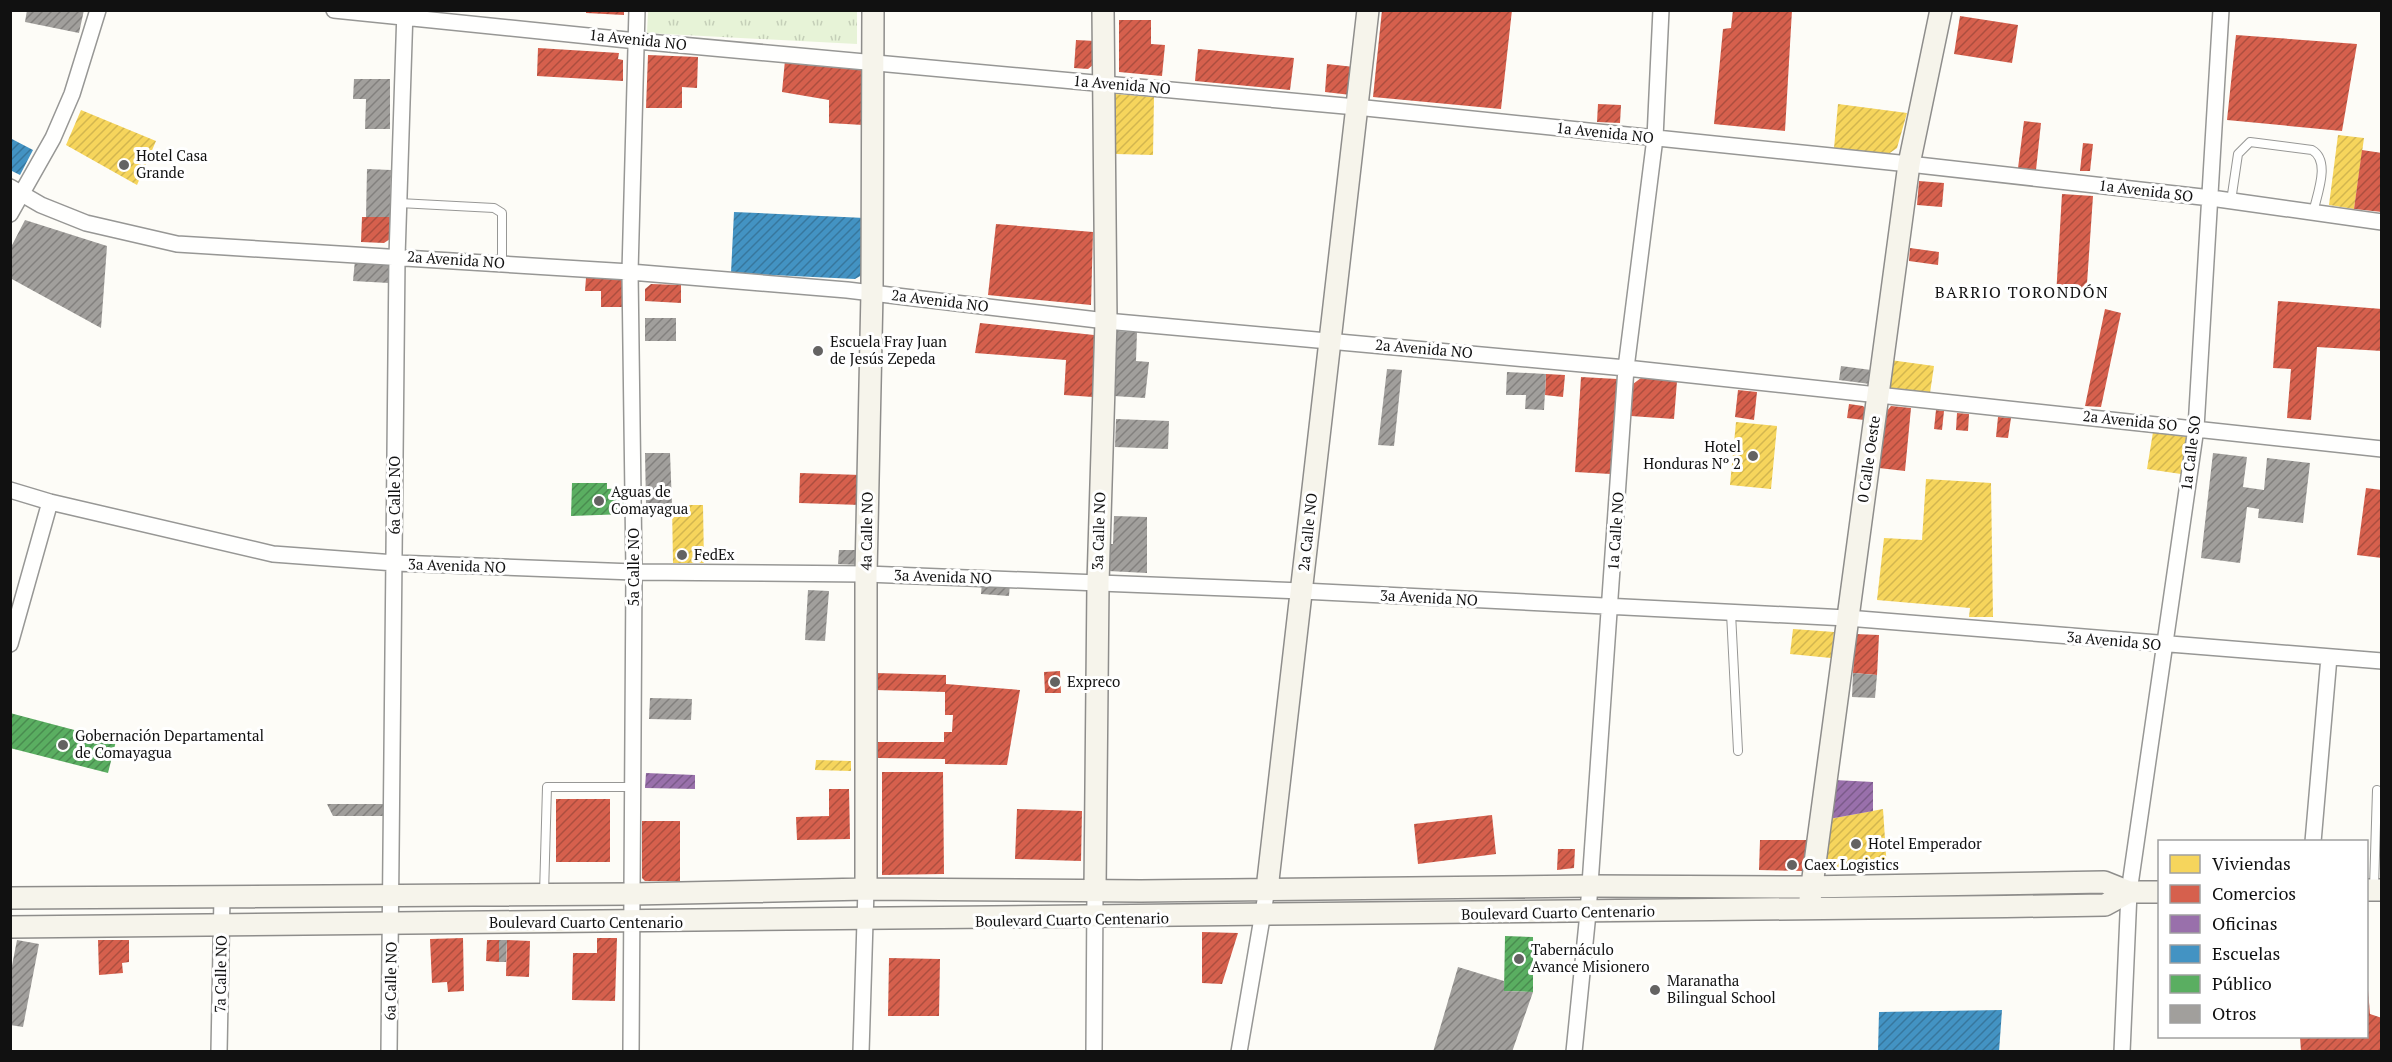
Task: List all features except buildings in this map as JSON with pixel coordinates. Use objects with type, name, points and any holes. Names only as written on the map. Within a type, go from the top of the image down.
[{"type":"main road","name":"4a Calle NO","points":[[866,889],[866,574],[872,292],[873,10]]},
{"type":"main road","name":"3a Calle NO","points":[[1095,890],[1098,583],[1106,321],[1102,10]]},
{"type":"main road","name":"2a Calle NO","points":[[1267,889],[1368,10]]},
{"type":"main road","name":"0 Calle Oeste","points":[[1809,910],[1909,164],[1941,10]]},
{"type":"main road","name":"Boulevard Cuarto Centenario","points":[[10,898],[544,895],[866,889],[1812,887],[2104,882],[2129,892],[2158,892]]},
{"type":"main road","name":"Boulevard Cuarto Centenario","points":[[10,927],[1094,920],[1809,910],[2105,905],[2129,892]]},
{"type":"street","points":[[10,214],[17,191],[53,138],[72,94],[98,10]]},
{"type":"street","name":"1a Avenida NO","points":[[334,10],[405,13],[637,41],[1356,107],[1909,164]]},
{"type":"street","name":"5a Calle NO","points":[[631,1052],[634,572],[630,272],[637,10]]},
{"type":"street","name":"1a Calle NO","points":[[1574,1052],[1588,913],[1626,368],[1655,138],[1661,10]]},
{"type":"street","name":"1a Calle SO","points":[[2121,1052],[2129,892],[2196,428],[2221,10]]},
{"type":"street","name":"6a Calle NO","points":[[389,1052],[397,256],[405,13]]},
{"type":"street","name":"1a Avenida SO","points":[[1909,164],[2211,198],[2382,222]]},
{"type":"street","name":"2a Avenida NO","points":[[17,191],[41,205],[86,223],[177,244],[502,263],[872,292],[1106,321],[1626,368],[1877,396]]},
{"type":"street","name":"2a Avenida SO","points":[[1877,396],[2382,448]]},
{"type":"street","name":"3a Avenida NO","points":[[10,490],[50,502],[273,554],[395,563],[634,572],[866,574],[1302,591],[1847,618]]},
{"type":"street","points":[[10,644],[50,502]]},
{"type":"street","name":"3a Avenida SO","points":[[1847,618],[2382,661]]},
{"type":"street","points":[[2313,840],[2328,657]]},
{"type":"street","name":"4a Calle NO","points":[[861,1052],[866,889]]},
{"type":"street","name":"2a Calle NO","points":[[1239,1052],[1267,889]]},
{"type":"street","name":"3a Calle NO","points":[[1094,1052],[1095,890]]},
{"type":"street","name":"7a Calle NO","points":[[219,1052],[222,897]]},
{"type":"lane","points":[[2231,201],[2238,154],[2250,141],[2312,150],[2318,153],[2323,164],[2313,213]]},
{"type":"lane","points":[[399,203],[494,208],[502,213],[502,263]]},
{"type":"lane","points":[[1731,613],[1737,751]]},
{"type":"lane","points":[[544,895],[547,787],[633,787]]},
{"type":"lane","points":[[2374,890],[2377,790]]},
{"type":"green space","points":[[648,11],[857,11],[857,44],[647,33]]},
{"type":"place","name":"Hotel Casa Grande","points":[[124,165]]},
{"type":"place","name":"Escuela Fray Juan de Jesús Zepeda","points":[[818,351]]},
{"type":"place","name":"Hotel Honduras Nº 2","points":[[1753,456]]},
{"type":"place","name":"Aguas de Comayagua","points":[[599,501]]},
{"type":"place","name":"FedEx","points":[[682,555]]},
{"type":"place","name":"Expreco","points":[[1055,682]]},
{"type":"place","name":"Gobernación Departamental de Comayagua","points":[[63,745]]},
{"type":"place","name":"Hotel Emperador","points":[[1856,844]]},
{"type":"place","name":"Caex Logistics","points":[[1792,865]]},
{"type":"place","name":"Tabernáculo Avance Misionero","points":[[1519,959]]},
{"type":"place","name":"Maranatha Bilingual School","points":[[1655,990]]},
{"type":"district","name":"BARRIO TORONDÓN","points":[[2022,292]]}]
